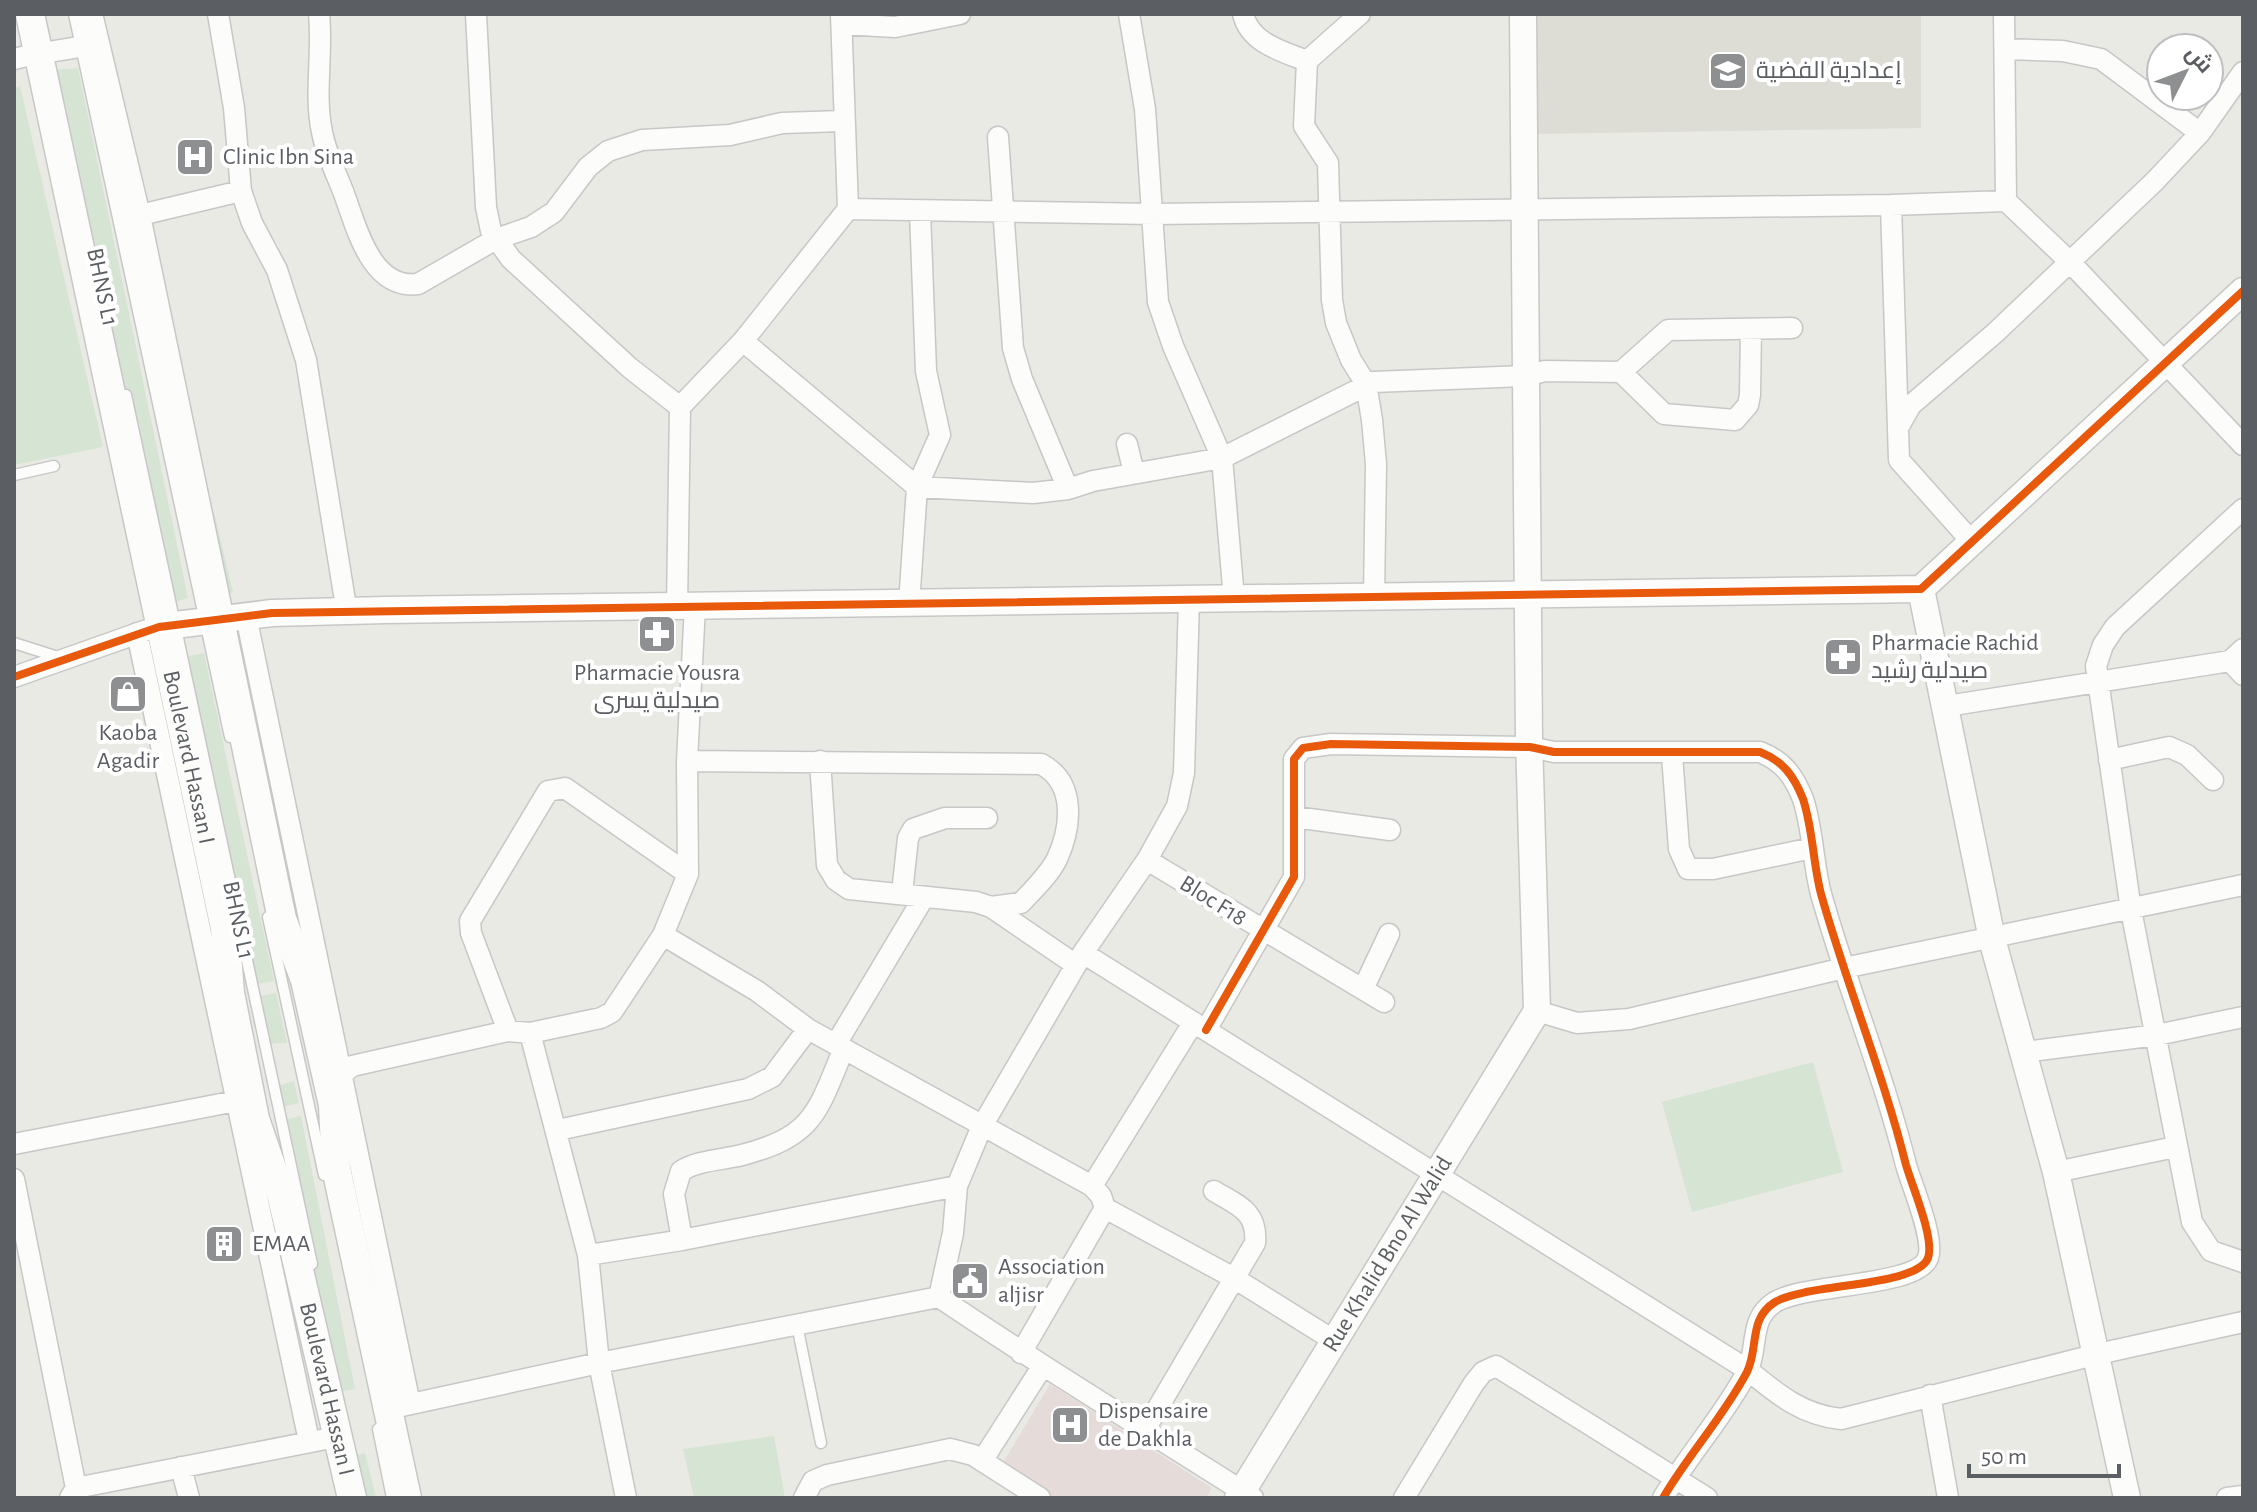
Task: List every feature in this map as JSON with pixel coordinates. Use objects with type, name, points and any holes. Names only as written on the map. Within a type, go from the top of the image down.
[{"type":"main road","name":"Boulevard Hassan I","points":[[30,14],[41,54],[157,628],[225,928],[230,993],[255,1119],[282,1197],[341,1436],[352,1498]]},
{"type":"main road","points":[[88,14],[88,46],[136,216],[222,618],[282,919],[315,986],[335,1081],[336,1168],[391,1409],[407,1498]]},
{"type":"street","points":[[218,14],[234,108],[241,191],[252,223],[277,270],[306,360],[347,613]]},
{"type":"street","points":[[319,14],[321,129],[355,226],[376,266],[403,286],[418,284],[496,239],[531,227],[554,212],[588,167],[608,151],[642,140],[730,135],[773,124],[842,121]]},
{"type":"street","points":[[476,14],[486,207],[496,239],[511,259],[619,358],[680,407]]},
{"type":"street","points":[[335,1081],[352,1066],[508,1031],[530,1033],[601,1018],[612,1012],[663,935],[688,874],[686,607],[680,407],[743,341],[848,209],[842,121],[842,19],[895,27],[960,14]]},
{"type":"street","points":[[1129,14],[1145,109],[1161,312],[1222,458],[1234,599]]},
{"type":"street","points":[[1243,14],[1246,25],[1266,45],[1307,61]]},
{"type":"street","points":[[1360,14],[1307,61],[1305,129],[1328,163],[1336,323],[1351,360],[1366,384],[1376,464],[1374,597]]},
{"type":"street","points":[[1523,14],[1530,747],[1537,1011],[1577,1023],[1629,1019],[1844,968],[2243,885]]},
{"type":"street","points":[[2004,14],[2007,49],[2006,201]]},
{"type":"street","points":[[41,54],[88,46]]},
{"type":"street","points":[[2007,49],[2063,51],[2101,59],[2200,133]]},
{"type":"street","points":[[1899,426],[1911,405],[1995,333],[2155,181],[2200,133],[2243,72]]},
{"type":"street","points":[[998,137],[1016,361],[1068,489]]},
{"type":"street","points":[[136,216],[241,191]]},
{"type":"street","points":[[848,209],[1154,214],[2006,201],[2069,261],[2243,445]]},
{"type":"street","points":[[1891,205],[1901,464],[1924,485],[1973,543]]},
{"type":"street","points":[[909,604],[917,487],[940,435],[926,371],[920,211]]},
{"type":"street","points":[[14,677],[62,658],[157,628],[222,618],[686,607],[1921,589],[2243,291]]},
{"type":"street","points":[[743,341],[917,487],[1033,493],[1068,489],[1134,473],[1222,458],[1366,384],[1525,376],[1545,371],[1621,372],[1668,330],[1792,328]]},
{"type":"street","points":[[1621,372],[1664,414],[1735,420],[1748,405],[1750,395],[1751,329]]},
{"type":"street","points":[[1127,444],[1134,473]]},
{"type":"street","points":[[2243,509],[2115,627],[2098,660],[2098,680],[2131,910],[2157,1035],[2175,1147],[2197,1233],[2211,1251],[2243,1262]]},
{"type":"street","points":[[1921,589],[1992,939],[2056,1172],[2127,1498]]},
{"type":"street","points":[[939,1297],[957,1186],[982,1126],[1080,959],[1170,822],[1182,791],[1189,599]]},
{"type":"street","points":[[157,628],[236,1101],[309,1441]]},
{"type":"street","points":[[1947,706],[2098,680],[2239,661]]},
{"type":"street","points":[[1092,1186],[1264,933],[1294,877],[1294,759],[1303,748],[1331,744],[1530,747],[1554,752],[1672,755],[1760,752],[1779,761],[1790,773],[1803,801],[1821,892],[1893,1111],[1929,1253],[1919,1270],[1905,1276],[1842,1284],[1778,1300],[1757,1322],[1748,1370],[1663,1498]]},
{"type":"street","points":[[2109,760],[2169,747],[2179,749],[2213,780]]},
{"type":"street","points":[[1672,755],[1679,849],[1688,869],[1713,869],[1812,848]]},
{"type":"street","points":[[687,761],[1022,761],[1053,770],[1064,781],[1067,794],[1063,842],[1056,862],[1021,903],[991,907]]},
{"type":"street","points":[[820,761],[827,865],[836,880],[849,889],[976,902],[991,907],[1199,1026],[1748,1370],[1784,1399],[1822,1417],[1841,1419],[2098,1354],[2243,1322]]},
{"type":"street","points":[[508,1031],[471,933],[470,921],[548,791],[565,788],[688,874]]},
{"type":"street","points":[[1295,817],[1390,830]]},
{"type":"street","points":[[902,893],[908,838],[913,829],[945,818],[987,818]]},
{"type":"street","name":"Bloc F18","points":[[1147,860],[1264,933],[1364,987],[1384,1002]]},
{"type":"street","points":[[682,1240],[674,1194],[681,1171],[743,1155],[801,1131],[827,1088],[840,1046],[924,897]]},
{"type":"street","points":[[1364,987],[1389,934]]},
{"type":"street","points":[[663,935],[757,991],[808,1029],[1092,1186],[1101,1196],[1105,1208],[1234,1278],[1333,1340]]},
{"type":"street","name":"Rue Khalid Bno Al Walid","points":[[1244,1496],[1333,1340],[1537,1011]]},
{"type":"street","points":[[2024,1052],[2157,1035],[2243,1017]]},
{"type":"street","points":[[558,1130],[748,1089],[772,1077],[808,1029]]},
{"type":"street","points":[[530,1033],[558,1130],[588,1255],[599,1363],[626,1498]]},
{"type":"street","points":[[14,1144],[236,1101]]},
{"type":"street","points":[[2056,1172],[2175,1147]]},
{"type":"street","points":[[14,1179],[73,1493],[181,1467],[341,1436]]},
{"type":"street","points":[[588,1255],[682,1240],[957,1186]]},
{"type":"street","points":[[1146,1428],[1255,1243],[1256,1227],[1244,1209],[1214,1191]]},
{"type":"street","points":[[1021,1353],[1105,1208]]},
{"type":"street","points":[[391,1409],[599,1363],[939,1297],[1042,1367],[1146,1428],[1244,1496]]},
{"type":"street","points":[[1404,1498],[1474,1383],[1483,1372],[1496,1366],[1707,1498]]},
{"type":"street","points":[[982,1461],[1042,1367]]},
{"type":"street","points":[[1930,1395],[1948,1498]]},
{"type":"street","points":[[804,1498],[813,1481],[827,1475],[938,1451],[961,1451],[1040,1498]]},
{"type":"street","points":[[181,1467],[189,1498]]},
{"type":"street","points":[[2227,1498],[2243,1496]]},
{"type":"lane","name":"BHNS L1","points":[[74,14],[88,46],[222,618],[233,750]]},
{"type":"lane","name":"BHNS L1","points":[[121,375],[157,628],[316,1283]]},
{"type":"lane","points":[[14,475],[54,466]]},
{"type":"lane","points":[[14,643],[62,658]]},
{"type":"lane","name":"BHNS L1","points":[[261,882],[264,896]]},
{"type":"lane","name":"BHNS L1","points":[[267,911],[363,1355]]},
{"type":"lane","points":[[797,1325],[821,1443]]},
{"type":"lane","points":[[326,1329],[363,1498]]},
{"type":"lane","points":[[391,1409],[392,1498]]},
{"type":"shaded area","name":"إعدادية الفضية","points":[[1537,14],[1921,14],[1921,128],[1534,134]]},
{"type":"shaded area","name":"Dispensaire de Dakhla","points":[[1050,1384],[1212,1488],[1206,1498],[1051,1498],[1001,1466]]},
{"type":"green space","points":[[78,68],[188,598],[172,603],[53,70]]},
{"type":"green space","points":[[20,86],[103,447],[14,465],[14,88]]},
{"type":"green space","points":[[214,512],[233,592],[223,597],[203,519]]},
{"type":"green space","points":[[204,653],[274,981],[252,985],[180,658]]},
{"type":"green space","points":[[276,993],[287,1043],[265,1044],[255,997]]},
{"type":"green space","points":[[1813,1062],[1843,1172],[1692,1212],[1662,1102]]},
{"type":"green space","points":[[294,1081],[299,1103],[278,1108],[273,1087]]},
{"type":"green space","points":[[301,1116],[355,1389],[339,1392],[281,1121]]},
{"type":"green space","points":[[774,1436],[785,1498],[694,1498],[683,1449]]},
{"type":"green space","points":[[365,1453],[376,1498],[357,1498],[348,1458]]},
{"type":"cycle path","points":[[14,677],[159,627],[272,613],[1921,589],[2243,291]]},
{"type":"cycle path","points":[[1206,1030],[1294,877],[1294,759],[1303,748],[1331,744],[1530,747],[1554,752],[1760,752],[1787,770],[1803,799],[1821,894],[1922,1212],[1928,1238],[1928,1258],[1920,1267],[1904,1274],[1790,1296],[1767,1309],[1757,1325],[1747,1372],[1663,1498]]},
{"type":"place","name":"إعدادية الفضية","points":[[1728,71]]},
{"type":"place","name":"Clinic Ibn Sina","points":[[195,157]]},
{"type":"place","name":"Pharmacie Yousra صيدلية يسرى","points":[[657,634]]},
{"type":"place","name":"Pharmacie Rachid صيدلية رشيد","points":[[1843,657]]},
{"type":"place","name":"Kaoba Agadir","points":[[128,694]]},
{"type":"place","name":"EMAA","points":[[224,1244]]},
{"type":"place","name":"Association aljisr","points":[[970,1281]]},
{"type":"place","name":"Dispensaire de Dakhla","points":[[1070,1425]]}]
